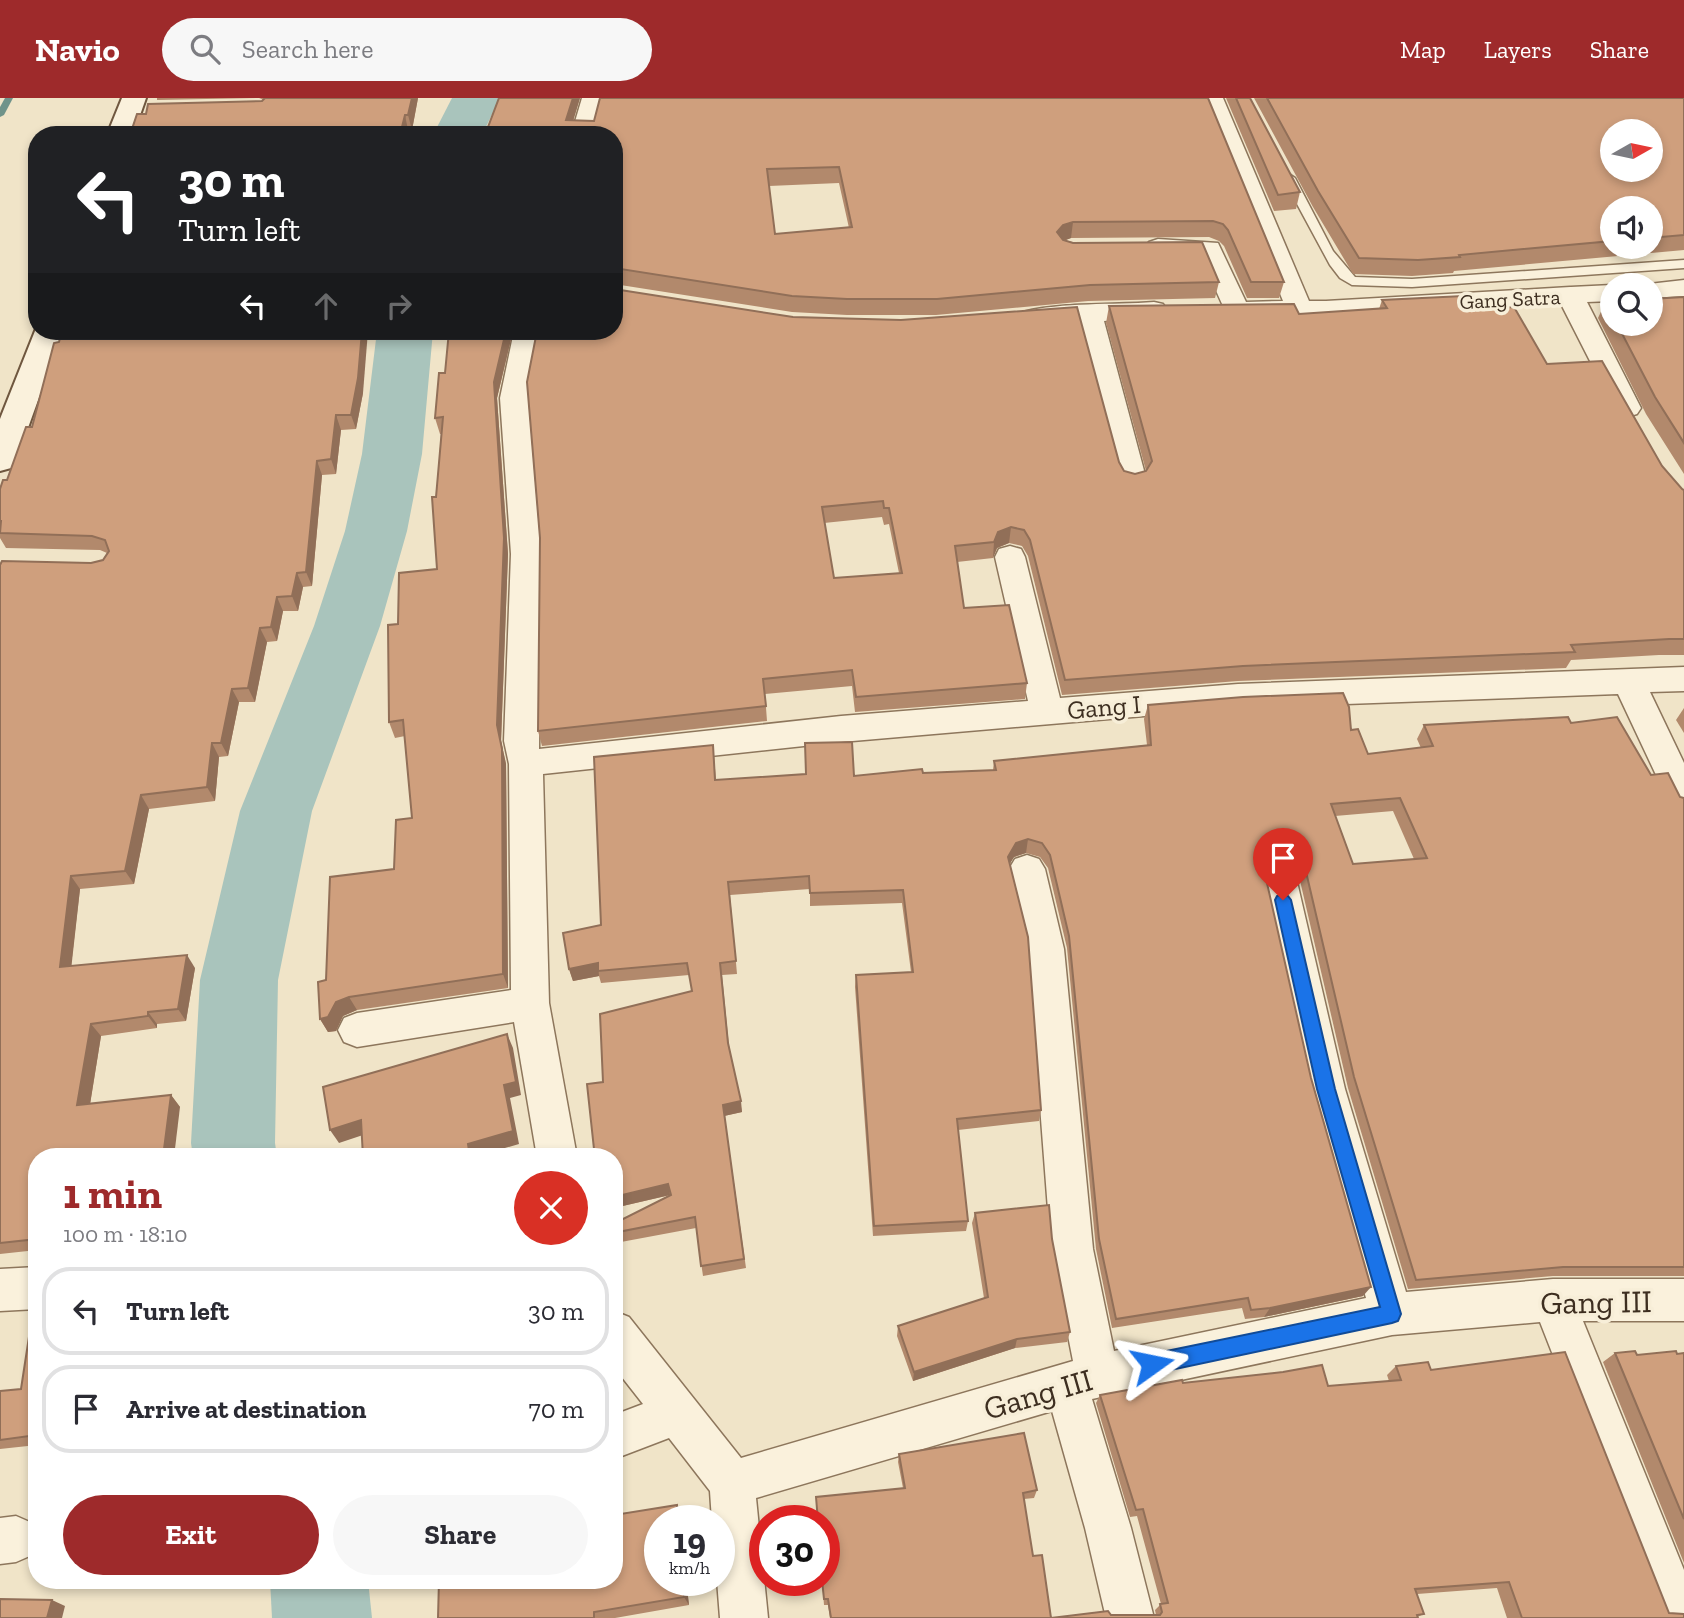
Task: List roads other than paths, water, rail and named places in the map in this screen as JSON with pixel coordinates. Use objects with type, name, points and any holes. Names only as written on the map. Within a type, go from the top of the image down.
[{"type":"street","points":[[585,126],[593,98]]},
{"type":"street","points":[[1212,98],[1299,309]]},
{"type":"street","points":[[126,126],[140,106]]},
{"type":"street","points":[[1135,248],[1209,248],[1211,309]]},
{"type":"street","points":[[1663,289],[1684,288]]},
{"type":"street","name":"Gang Satra","points":[[1014,319],[1088,312],[1299,309],[1600,294]]},
{"type":"street","points":[[1570,295],[1637,426]]},
{"type":"street","points":[[1088,312],[1132,478]]},
{"type":"street","points":[[0,461],[45,340]]},
{"type":"street","points":[[525,340],[514,398],[526,554],[521,741],[526,764],[530,1003],[555,1148]]},
{"type":"street","points":[[1010,557],[1047,712]]},
{"type":"street","name":"Gang I","points":[[526,764],[578,755],[689,744],[1238,696],[1684,678]]},
{"type":"street","points":[[1629,682],[1684,799]]},
{"type":"street","points":[[1027,869],[1046,949],[1082,1380],[1108,1528],[1130,1618]]},
{"type":"street","points":[[1277,873],[1326,1089],[1392,1314]]},
{"type":"street","points":[[357,1030],[530,1003]]},
{"type":"street","points":[[0,1290],[28,1288]]},
{"type":"street","points":[[1553,1300],[1680,1618]]},
{"type":"street","name":"Gang III","points":[[732,1483],[1082,1380],[1392,1314],[1553,1300],[1684,1300]]},
{"type":"street","points":[[623,1344],[732,1483],[744,1618]]},
{"type":"street","points":[[623,1434],[676,1413]]},
{"type":"lane","points":[[1282,165],[1332,257],[1345,278],[1352,282],[1412,283],[1684,264]]},
{"type":"waterway","points":[[0,115],[9,98]]},
{"type":"waterway","points":[[462,126],[476,98]]},
{"type":"waterway","points":[[234,1148],[239,980],[276,811],[347,626],[376,531],[392,454],[404,340]]},
{"type":"waterway","points":[[320,1589],[322,1618]]}]
